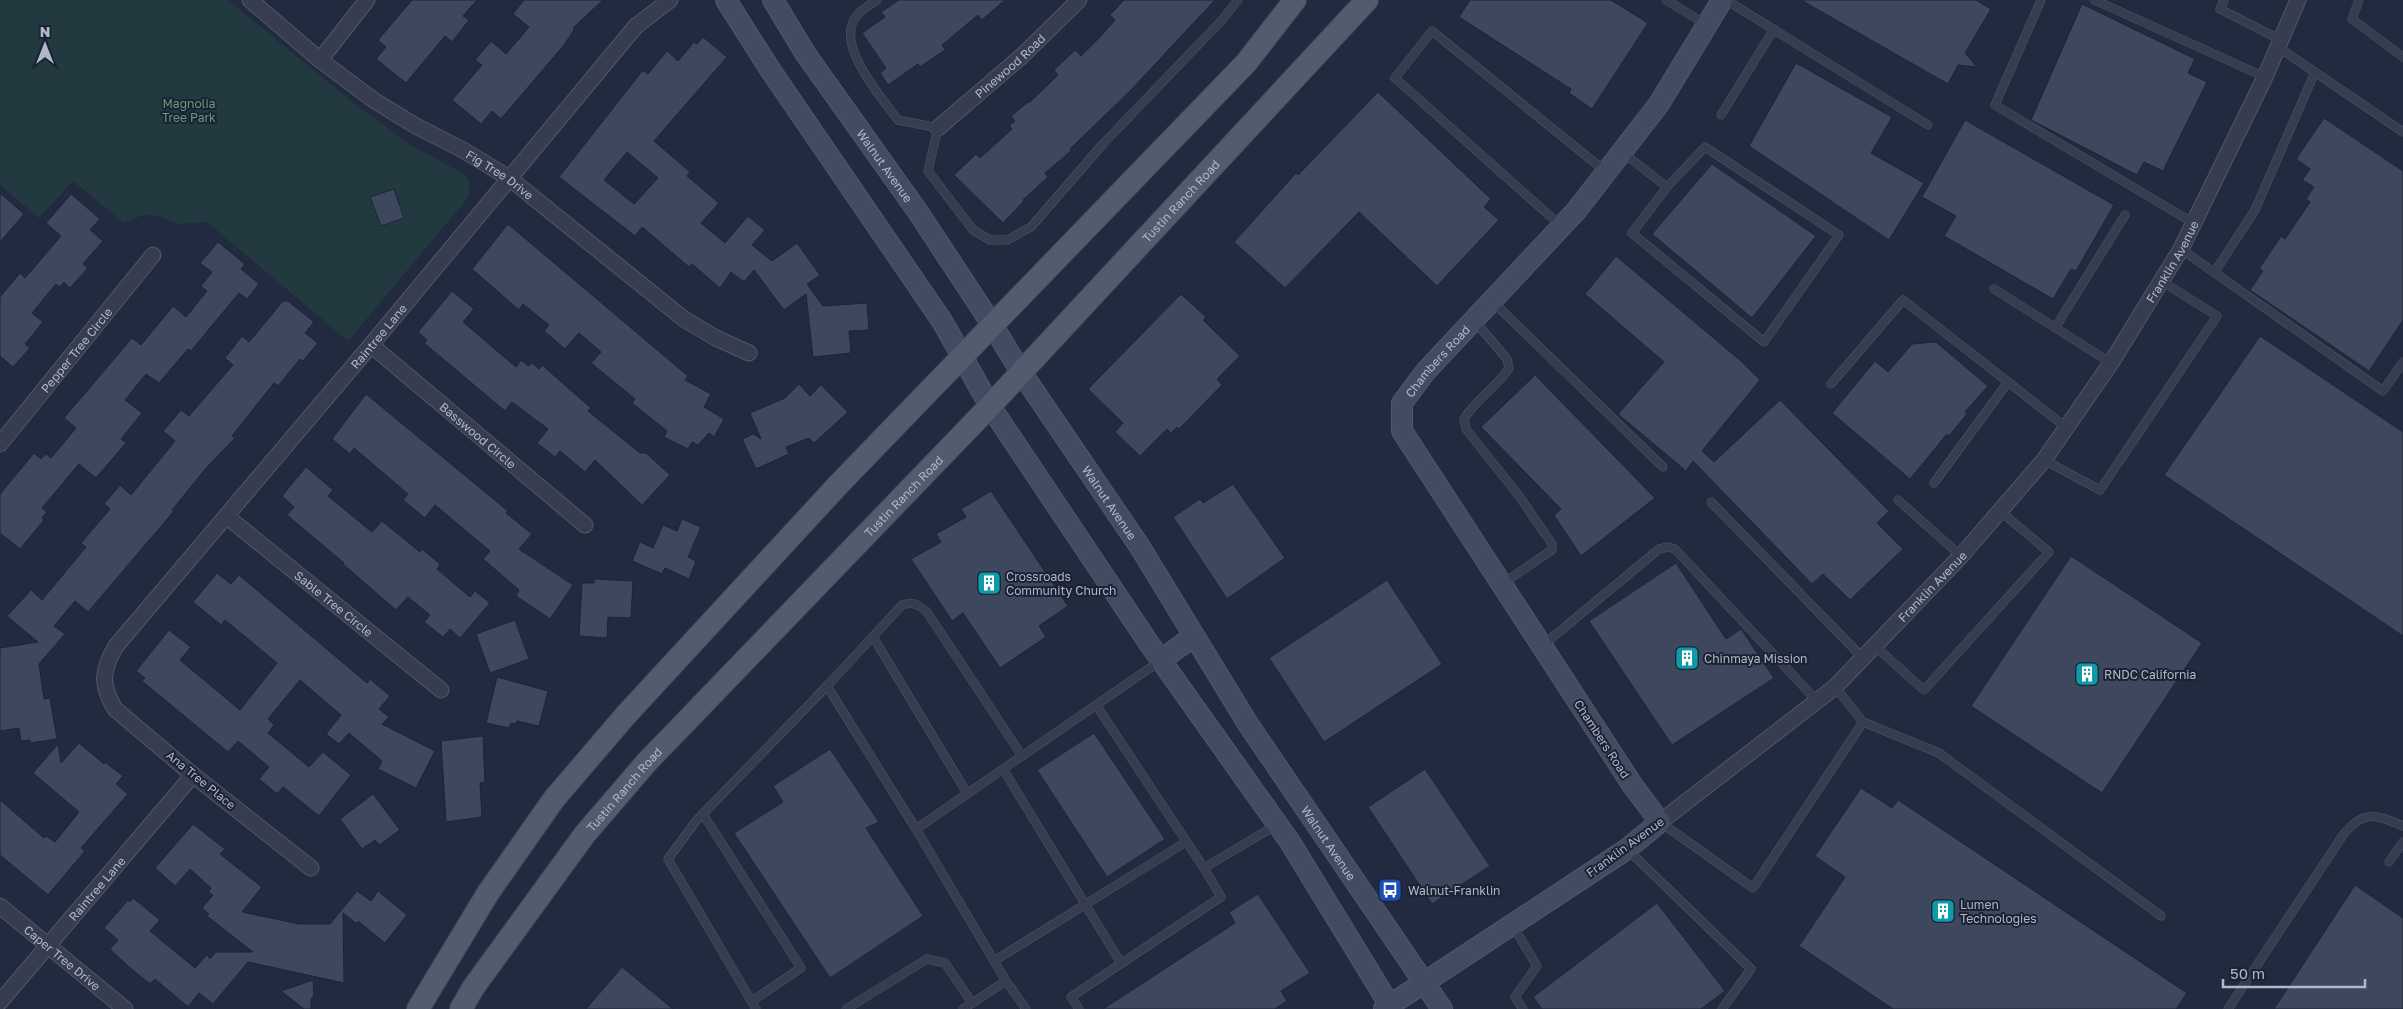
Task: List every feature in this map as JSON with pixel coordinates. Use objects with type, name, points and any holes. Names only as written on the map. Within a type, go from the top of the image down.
[{"type":"main road","points":[[726,0],[771,71],[942,321],[990,406],[1161,660],[1277,824],[1389,1008]]},
{"type":"main road","name":"Walnut Avenue","points":[[773,0],[805,53],[918,212],[994,326],[1021,372],[1140,547],[1248,724],[1442,1009]]},
{"type":"main road","points":[[418,1009],[488,893],[554,799],[625,716],[722,609],[1246,63],[1295,0]]},
{"type":"main road","name":"Tustin Ranch Road","points":[[461,1009],[473,988],[585,834],[646,763],[990,406],[1367,0]]},
{"type":"main road","name":"Chambers Road","points":[[1660,822],[1633,786],[1402,431],[1402,403],[1426,370],[1562,226],[1607,172],[1659,104],[1724,0]]},
{"type":"main road","points":[[1161,660],[1194,636]]},
{"type":"main road","name":"Franklin Avenue","points":[[1389,1008],[1512,924],[1627,849],[1660,822]]},
{"type":"street","name":"Fig Tree Drive","points":[[250,0],[320,60],[375,101],[509,178],[684,319],[716,338],[749,352]]},
{"type":"street","points":[[320,60],[367,0]]},
{"type":"street","name":"Raintree Lane","points":[[104,682],[108,660],[116,646],[371,345],[636,26],[670,0]]},
{"type":"street","name":"Pinewood Road","points":[[938,128],[1022,56],[1079,0]]},
{"type":"street","name":"Franklin Avenue","points":[[1660,822],[1835,687],[1876,647],[1961,556],[2044,460],[2111,363],[2163,282],[2194,224],[2265,77],[2298,0]]},
{"type":"street","name":"Pepper Tree Circle","points":[[0,444],[153,255]]},
{"type":"street","name":"Basswood Circle","points":[[371,345],[585,525]]},
{"type":"street","name":"Sable Tree Circle","points":[[226,516],[441,690]]},
{"type":"street","name":"Ana Tree Place","points":[[104,682],[107,695],[114,709],[193,775],[311,868]]},
{"type":"street","name":"Raintree Lane","points":[[0,1002],[193,775]]},
{"type":"street","name":"Caper Tree Drive","points":[[0,906],[125,1009]]},
{"type":"lane","points":[[877,0],[857,15],[851,30],[851,47],[870,82],[898,120],[938,128],[928,171],[974,230],[990,240],[1007,240],[1032,227],[1102,146],[1222,20],[1238,0]]},
{"type":"lane","points":[[1666,0],[1707,25]]},
{"type":"lane","points":[[1724,0],[1928,125]]},
{"type":"lane","points":[[2041,0],[1995,105],[2194,224]]},
{"type":"lane","points":[[2094,0],[2265,77]]},
{"type":"lane","points":[[2224,0],[2220,9],[2280,43],[2315,72],[2403,132]]},
{"type":"lane","points":[[2359,0],[2352,19],[2403,57]]},
{"type":"lane","points":[[1721,115],[1774,29]]},
{"type":"lane","points":[[1562,226],[1395,78],[1432,31],[1607,172]]},
{"type":"lane","points":[[2214,273],[2255,210],[2315,72]]},
{"type":"lane","points":[[1706,147],[1839,235],[1764,342],[1632,233],[1667,187],[1706,147]]},
{"type":"lane","points":[[1622,152],[1667,187]]},
{"type":"lane","points":[[2055,328],[2125,215]]},
{"type":"lane","points":[[2181,249],[2383,391],[2403,362]]},
{"type":"lane","points":[[2044,460],[2100,490],[2217,316],[2163,282]]},
{"type":"lane","points":[[1994,289],[2111,363]]},
{"type":"lane","points":[[1830,384],[1903,300],[2067,428]]},
{"type":"lane","points":[[1492,301],[1663,468]]},
{"type":"lane","points":[[1474,320],[1507,360],[1509,368],[1500,383],[1469,411],[1464,418],[1466,429],[1519,496],[1552,544],[1552,550],[1502,584]]},
{"type":"lane","points":[[1934,483],[2008,382]]},
{"type":"lane","points":[[1898,500],[1961,556]]},
{"type":"lane","points":[[1711,502],[1864,659]]},
{"type":"lane","points":[[1876,647],[1924,690],[2049,552],[2001,512]]},
{"type":"lane","points":[[1542,646],[1658,549],[1668,547],[1675,549],[1818,702]]},
{"type":"lane","points":[[756,1009],[668,859],[702,814],[827,686],[902,605],[909,602],[919,604],[927,612],[1022,756]]},
{"type":"lane","points":[[873,637],[967,793]]},
{"type":"lane","points":[[916,829],[1161,660]]},
{"type":"lane","points":[[827,686],[916,829],[1006,981],[1026,1009]]},
{"type":"lane","points":[[1835,687],[1863,722],[1939,754],[2161,916]]},
{"type":"lane","points":[[1079,1009],[1071,997],[1221,897],[1096,704]]},
{"type":"lane","points":[[1660,822],[1753,888],[1863,722]]},
{"type":"lane","points":[[1003,769],[1121,963]]},
{"type":"lane","points":[[702,814],[802,968],[752,1001]]},
{"type":"lane","points":[[2228,1009],[2342,835],[2355,821],[2369,816],[2384,818],[2403,826]]},
{"type":"lane","points":[[1204,868],[1277,824]]},
{"type":"lane","points":[[994,960],[1186,842]]},
{"type":"lane","points":[[2389,862],[2403,842]]},
{"type":"lane","points":[[1627,849],[1751,969],[1722,1009]]},
{"type":"lane","points":[[1512,924],[1537,966],[1515,997],[1523,1009]]},
{"type":"lane","points":[[846,1009],[927,959],[945,963],[972,1003]]},
{"type":"lane","points":[[963,1009],[1006,981]]},
{"type":"green space","name":"Magnolia Tree Park","points":[[0,0],[228,0],[351,101],[412,146],[462,173],[469,185],[467,199],[348,341],[207,222],[178,224],[159,216],[143,215],[124,223],[73,181],[39,218],[0,185]]},
{"type":"building","points":[[412,0],[477,0],[463,16],[469,20],[452,42],[445,36],[406,83],[376,59],[386,47],[378,40]]},
{"type":"building","points":[[524,0],[603,0],[573,28],[574,30],[564,45],[501,119],[492,111],[481,124],[452,100],[482,65],[475,60],[491,41],[506,54],[529,27],[513,14]]},
{"type":"building","points":[[899,0],[1005,0],[982,20],[978,15],[942,45],[945,50],[920,67],[918,64],[888,85],[880,73],[886,68],[862,33],[885,17],[881,12]]},
{"type":"building","points":[[1124,0],[1215,0],[1131,90],[1070,149],[1071,151],[1045,173],[1048,177],[1023,200],[1003,223],[954,175],[976,154],[980,158],[1012,129],[1009,126],[1015,121],[1011,116],[1029,103],[1058,75],[1054,70],[1075,50],[1081,56],[1101,36],[1115,20],[1110,15]]},
{"type":"building","points":[[1470,0],[1611,0],[1648,23],[1592,109],[1569,93],[1571,89],[1459,17]]},
{"type":"building","points":[[1801,0],[1976,0],[1991,9],[1965,53],[1977,67],[1958,65],[1948,84]]},
{"type":"building","points":[[2082,4],[2195,59],[2188,73],[2207,82],[2163,171],[2144,162],[2137,175],[2031,120]]},
{"type":"building","points":[[703,37],[727,57],[654,141],[690,172],[687,176],[719,203],[701,223],[725,243],[748,216],[765,230],[752,245],[772,261],[797,243],[820,275],[807,284],[823,306],[867,303],[869,330],[849,331],[851,353],[813,357],[806,294],[784,310],[754,270],[744,282],[731,272],[720,288],[692,264],[689,267],[642,227],[635,236],[559,177],[643,70],[648,74],[667,51],[678,61],[694,42],[697,44]],"holes":[[[627,152],[658,178],[634,204],[604,180]]]},
{"type":"building","points":[[1796,63],[1892,117],[1871,153],[1924,183],[1889,240],[1749,146]]},
{"type":"building","points":[[1378,92],[1491,199],[1484,207],[1499,220],[1437,286],[1359,212],[1285,288],[1234,242],[1296,173],[1298,175]]},
{"type":"building","points":[[2324,118],[2403,171],[2403,320],[2369,371],[2250,290],[2263,271],[2259,269],[2281,236],[2285,239],[2310,202],[2306,199],[2314,187],[2302,180],[2310,169],[2296,159]]},
{"type":"building","points":[[1965,120],[2114,205],[2076,271],[2071,269],[2053,299],[1944,236],[1956,216],[1922,197]]},
{"type":"building","points":[[1712,164],[1816,236],[1752,318],[1652,234]]},
{"type":"building","points":[[394,189],[404,218],[381,226],[370,197]]},
{"type":"building","points":[[0,193],[24,214],[0,242]]},
{"type":"building","points":[[71,194],[100,219],[90,230],[103,241],[83,264],[88,268],[70,288],[64,282],[60,287],[56,284],[32,313],[43,322],[25,344],[30,348],[13,367],[0,356],[0,297],[20,273],[25,278],[61,236],[46,223]]},
{"type":"building","points":[[508,224],[688,376],[685,380],[711,394],[704,407],[724,419],[714,437],[709,433],[698,445],[692,442],[688,449],[664,437],[667,431],[632,403],[635,399],[591,363],[601,352],[579,333],[565,349],[544,331],[549,325],[523,304],[519,310],[472,269]]},
{"type":"building","points":[[218,242],[245,264],[241,269],[259,284],[247,299],[239,293],[191,351],[188,349],[159,383],[146,374],[125,400],[142,413],[121,439],[126,443],[96,478],[79,464],[42,508],[47,512],[42,518],[44,520],[20,549],[0,533],[0,494],[34,453],[41,459],[46,454],[51,458],[76,428],[64,418],[132,338],[141,345],[173,306],[186,317],[207,291],[201,286],[212,272],[200,263]]},
{"type":"building","points":[[1616,256],[1741,361],[1760,380],[1702,451],[1714,462],[1780,400],[1889,511],[1877,523],[1903,549],[1850,600],[1823,574],[1812,584],[1693,461],[1686,471],[1618,414],[1664,362],[1585,294]]},
{"type":"building","points":[[452,291],[474,309],[463,322],[516,367],[521,360],[528,366],[532,363],[539,369],[542,365],[591,408],[588,411],[640,453],[646,453],[670,475],[642,505],[595,460],[585,472],[560,451],[555,457],[537,443],[548,429],[512,402],[505,411],[424,343],[427,340],[418,332]]},
{"type":"building","points":[[1181,294],[1206,317],[1203,320],[1240,356],[1217,379],[1222,385],[1179,429],[1177,427],[1171,433],[1167,429],[1140,456],[1115,432],[1123,423],[1088,389]]},
{"type":"building","points":[[283,301],[288,301],[314,322],[305,333],[318,343],[303,361],[300,359],[278,386],[274,383],[232,436],[235,438],[207,467],[172,510],[174,511],[88,612],[75,601],[54,626],[65,634],[39,664],[44,699],[50,698],[57,739],[30,743],[30,740],[21,741],[19,728],[0,731],[0,648],[38,642],[7,616],[31,590],[42,600],[86,547],[81,543],[110,509],[104,504],[120,485],[131,495],[175,441],[163,431],[181,410],[189,416],[233,365],[225,358],[242,336],[249,342]]},
{"type":"building","points":[[2260,336],[2403,432],[2403,636],[2164,475]]},
{"type":"building","points":[[1936,342],[1988,386],[1965,412],[1967,414],[1949,436],[1947,434],[1910,479],[1832,413],[1875,361],[1888,372],[1912,344]]},
{"type":"building","points":[[1535,375],[1655,498],[1581,556],[1554,515],[1561,509],[1481,427]]},
{"type":"building","points":[[799,384],[810,396],[821,385],[848,412],[814,443],[809,438],[786,447],[789,454],[756,469],[742,439],[753,434],[761,439],[750,413],[785,398]]},
{"type":"building","points":[[366,394],[508,511],[506,513],[532,534],[519,549],[573,585],[550,619],[516,596],[519,590],[483,559],[490,551],[435,505],[425,518],[403,500],[408,494],[354,448],[350,454],[332,439]]},
{"type":"building","points":[[306,467],[333,490],[328,496],[372,532],[382,521],[420,552],[422,549],[440,564],[437,569],[470,597],[475,591],[490,603],[460,638],[450,629],[443,637],[424,622],[430,615],[408,597],[396,610],[287,515],[294,507],[282,496]]},
{"type":"building","points":[[1233,484],[1285,558],[1227,599],[1173,517],[1200,499],[1203,503]]},
{"type":"building","name":"Crossroads Community Church","points":[[991,491],[1068,606],[1039,626],[1046,637],[1000,668],[963,613],[952,621],[911,559],[941,542],[936,534],[966,517],[961,509]]},
{"type":"building","points":[[682,519],[701,527],[688,557],[696,561],[689,579],[665,568],[662,574],[632,561],[640,542],[653,548],[663,525],[677,531]]},
{"type":"building","name":"RNDC California","points":[[2071,556],[2202,643],[2102,793],[1971,706]]},
{"type":"building","name":"Chinmaya Mission","points":[[1676,563],[1726,639],[1741,629],[1774,678],[1672,745],[1589,621]]},
{"type":"building","points":[[217,573],[231,584],[239,575],[367,683],[370,679],[390,696],[379,709],[389,717],[382,724],[435,751],[416,788],[378,769],[382,761],[349,733],[339,744],[326,734],[341,715],[300,680],[268,719],[274,725],[268,733],[309,767],[323,752],[351,775],[319,816],[283,787],[277,794],[259,779],[269,767],[238,741],[228,752],[142,681],[145,678],[136,671],[169,630],[191,647],[180,660],[240,710],[277,663],[225,620],[221,625],[193,602]]},
{"type":"building","points":[[594,579],[633,581],[631,618],[608,617],[607,638],[579,636],[582,583],[594,583]]},
{"type":"building","points":[[1387,580],[1442,664],[1324,742],[1269,658]]},
{"type":"building","points":[[515,620],[529,659],[490,673],[476,634]]},
{"type":"building","points":[[497,677],[548,691],[539,726],[517,721],[516,724],[511,723],[509,728],[486,723]]},
{"type":"building","points":[[1094,733],[1165,839],[1107,877],[1037,770]]},
{"type":"building","points":[[483,736],[485,782],[480,783],[482,817],[446,822],[441,741]]},
{"type":"building","points":[[79,743],[104,764],[105,762],[123,776],[116,784],[128,794],[81,848],[85,851],[48,895],[0,855],[0,800],[44,838],[46,836],[55,842],[79,812],[33,773],[58,744],[61,763]]},
{"type":"building","points":[[830,749],[879,822],[866,828],[923,916],[830,978],[734,833],[783,802],[773,786]]},
{"type":"building","points":[[1425,769],[1490,866],[1432,904],[1368,807]]},
{"type":"building","name":"Lumen Technologies","points":[[1861,788],[1892,808],[1898,800],[2187,993],[2176,1009],[1893,1009],[1799,946],[1845,877],[1815,856]]},
{"type":"building","points":[[373,794],[400,830],[379,845],[375,840],[362,849],[340,819]]},
{"type":"building","points":[[193,824],[225,849],[220,854],[262,887],[242,912],[299,924],[330,924],[357,891],[371,901],[378,891],[407,915],[385,943],[358,921],[357,924],[343,913],[344,983],[248,962],[213,1004],[199,993],[188,1007],[155,979],[150,984],[129,967],[110,949],[118,940],[104,928],[128,900],[130,902],[133,898],[160,920],[150,931],[195,968],[207,955],[210,959],[216,952],[253,952],[207,916],[209,914],[202,908],[213,895],[208,892],[211,888],[190,869],[175,886],[155,868]]},
{"type":"building","points":[[2355,885],[2403,918],[2403,1009],[2274,1009]]},
{"type":"building","points":[[1258,894],[1310,973],[1281,991],[1287,1001],[1275,1009],[1103,1009],[1235,923],[1229,912]]},
{"type":"building","points":[[1657,903],[1725,991],[1701,1009],[1542,1009],[1533,997]]},
{"type":"building","points":[[622,967],[673,1009],[586,1009]]},
{"type":"building","points":[[313,980],[314,996],[311,999],[311,1009],[304,1009],[281,991]]},
{"type":"place","name":"Crossroads Community Church","points":[[989,583]]},
{"type":"place","name":"Chinmaya Mission","points":[[1687,658]]},
{"type":"place","name":"RNDC California","points":[[2087,674]]},
{"type":"place","name":"Walnut-Franklin","points":[[1390,890]]},
{"type":"place","name":"Lumen Technologies","points":[[1943,911]]}]
